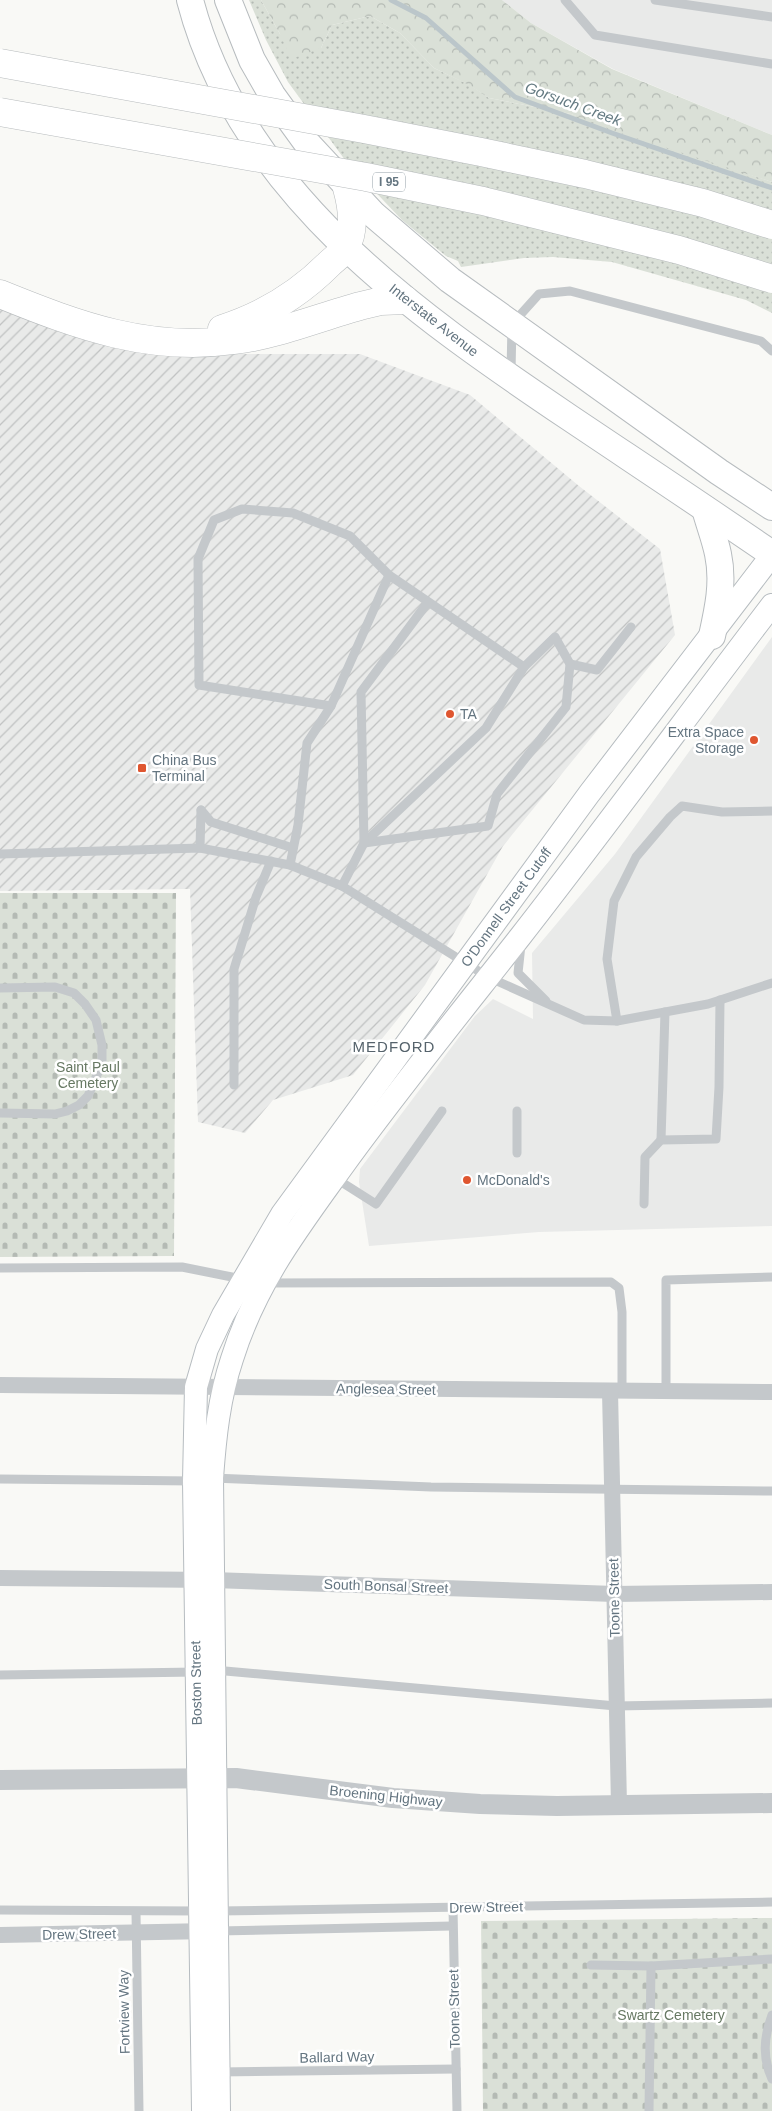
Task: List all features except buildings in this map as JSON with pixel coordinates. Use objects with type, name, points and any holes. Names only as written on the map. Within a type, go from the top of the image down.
[{"type":"highway","points":[[0,63],[481,152],[585,174],[703,203],[772,226]]},
{"type":"highway","name":"I 95","points":[[0,112],[366,177],[483,201],[679,250],[772,279]]},
{"type":"highway","points":[[174,343],[234,325],[283,302],[317,276],[345,248],[352,216],[348,188]]},
{"type":"highway","points":[[0,294],[105,332],[133,338],[174,343],[236,340],[381,301],[405,300]]},
{"type":"main road","name":"Interstate Avenue","points":[[190,0],[209,58],[236,114],[271,165],[345,248],[405,300],[511,378],[772,555]]},
{"type":"main road","points":[[228,0],[252,60],[272,95],[306,142],[374,215],[450,280],[718,472],[772,507]]},
{"type":"main road","points":[[705,509],[718,554],[720,576],[719,601],[712,636]]},
{"type":"main road","name":"O'Donnell Street Cutoff","points":[[246,1272],[282,1214],[588,794],[712,636],[772,555]]},
{"type":"main road","name":"O'Donnell Street Cutoff","points":[[268,1276],[285,1246],[382,1113],[522,934],[772,604]]},
{"type":"main road","name":"Boston Street","points":[[203,2111],[208,1921],[203,1479],[196,1387],[207,1349],[246,1272]]},
{"type":"main road","name":"Boston Street","points":[[203,1479],[223,1387],[245,1324],[268,1276]]},
{"type":"main road","name":"Boston Street","points":[[208,1921],[219,2072],[219,2111]]},
{"type":"street","name":"Anglesea Street","points":[[0,1385],[772,1392]]},
{"type":"street","name":"Toone Street","points":[[616,1391],[612,1490],[618,1805]]},
{"type":"street","name":"South Bonsal Street","points":[[0,1578],[204,1580],[614,1594],[772,1592]]},
{"type":"street","name":"Broening Highway","points":[[0,1780],[236,1778],[435,1801],[557,1806],[772,1803]]},
{"type":"street","name":"Drew Street","points":[[0,1935],[136,1932],[208,1921]]},
{"type":"lane","points":[[565,0],[595,35],[772,64]]},
{"type":"lane","points":[[655,0],[772,17]]},
{"type":"lane","points":[[511,378],[512,324],[538,294],[570,291],[761,341],[772,351]]},
{"type":"lane","points":[[331,706],[200,685],[198,559],[214,520],[242,509],[293,513],[350,536],[389,575],[524,668]]},
{"type":"lane","points":[[290,865],[307,743],[331,706],[389,575]]},
{"type":"lane","points":[[364,843],[361,692],[428,602]]},
{"type":"lane","points":[[570,664],[598,670],[631,627]]},
{"type":"lane","points":[[342,886],[364,843],[486,728],[524,668],[554,637],[570,664],[566,707],[498,794],[488,826],[364,843]]},
{"type":"lane","points":[[617,1021],[607,959],[614,901],[636,857],[682,806],[722,812],[772,811]]},
{"type":"lane","points":[[200,848],[201,810],[211,822],[293,848]]},
{"type":"lane","points":[[0,854],[200,848],[290,865],[342,886],[488,977],[584,1020],[617,1021],[665,1012],[720,1000],[772,983]]},
{"type":"lane","points":[[234,1085],[234,968],[256,897],[271,861]]},
{"type":"lane","points":[[522,934],[518,973],[551,1006]]},
{"type":"lane","points":[[0,988],[55,987],[74,993],[85,1004],[96,1020],[102,1045],[102,1063],[88,1096],[79,1105],[68,1111],[55,1114],[0,1113]]},
{"type":"lane","points":[[661,1140],[716,1139],[719,1087],[720,1000]]},
{"type":"lane","points":[[644,1204],[645,1157],[661,1140],[665,1012]]},
{"type":"lane","points":[[335,1178],[376,1204],[442,1111]]},
{"type":"lane","points":[[517,1111],[517,1153]]},
{"type":"lane","points":[[0,1268],[182,1267],[246,1272]]},
{"type":"lane","points":[[268,1276],[300,1284],[611,1282],[619,1288],[622,1312],[616,1391]]},
{"type":"lane","points":[[666,1392],[666,1280],[772,1277]]},
{"type":"lane","points":[[0,1479],[203,1479],[430,1487],[772,1491]]},
{"type":"lane","points":[[0,1674],[205,1671],[616,1706],[772,1703]]},
{"type":"lane","name":"Drew Street","points":[[208,1921],[453,1908],[772,1902]]},
{"type":"lane","name":"Toone Street","points":[[453,1908],[457,2111]]},
{"type":"lane","points":[[0,1910],[136,1912],[208,1921],[452,1926]]},
{"type":"lane","name":"Fortview Way","points":[[136,1912],[139,2111]]},
{"type":"lane","points":[[591,1965],[650,1966],[772,1959]]},
{"type":"lane","points":[[649,2111],[650,1966]]},
{"type":"lane","points":[[772,2015],[765,2044],[765,2058],[772,2079]]},
{"type":"lane","name":"Ballard Way","points":[[219,2072],[456,2069]]},
{"type":"shaded area","points":[[502,0],[772,0],[772,135],[613,69],[531,23]]},
{"type":"shaded area","points":[[0,304],[208,354],[360,354],[470,395],[579,486],[660,549],[675,635],[503,846],[425,985],[353,1075],[273,1100],[245,1133],[198,1122],[190,889],[0,891]]},
{"type":"shaded area","points":[[772,637],[772,1226],[539,1232],[369,1246],[359,1182],[360,1169],[475,1016],[493,999],[533,1019],[532,953],[615,854]]},
{"type":"green space","points":[[249,0],[261,0],[280,34],[321,48],[332,25],[370,16],[400,33],[434,68],[470,85],[489,98],[571,114],[772,182],[772,313],[746,300],[612,262],[553,257],[524,258],[461,267],[458,261],[446,256],[402,220],[345,160],[288,82],[266,40]]},
{"type":"green space","points":[[261,0],[502,0],[531,23],[612,69],[772,135],[772,182],[618,132],[571,114],[489,98],[469,85],[434,68],[400,33],[370,16],[332,25],[321,48],[291,59],[280,34]]},
{"type":"green space","name":"Saint Paul Cemetery","points":[[0,893],[176,893],[174,1256],[0,1257]]},
{"type":"green space","name":"Swartz Cemetery","points":[[772,1918],[772,2111],[483,2111],[481,1921]]},
{"type":"waterway","name":"Gorsuch Creek","points":[[391,0],[426,18],[515,97],[612,133],[772,188]]},
{"type":"place","name":"TA","points":[[450,714]]},
{"type":"place","name":"Extra Space Storage","points":[[754,740]]},
{"type":"place","name":"China Bus Terminal","points":[[142,768]]},
{"type":"place","name":"McDonald's","points":[[467,1180]]},
{"type":"district","name":"MEDFORD","points":[[394,1047]]}]
